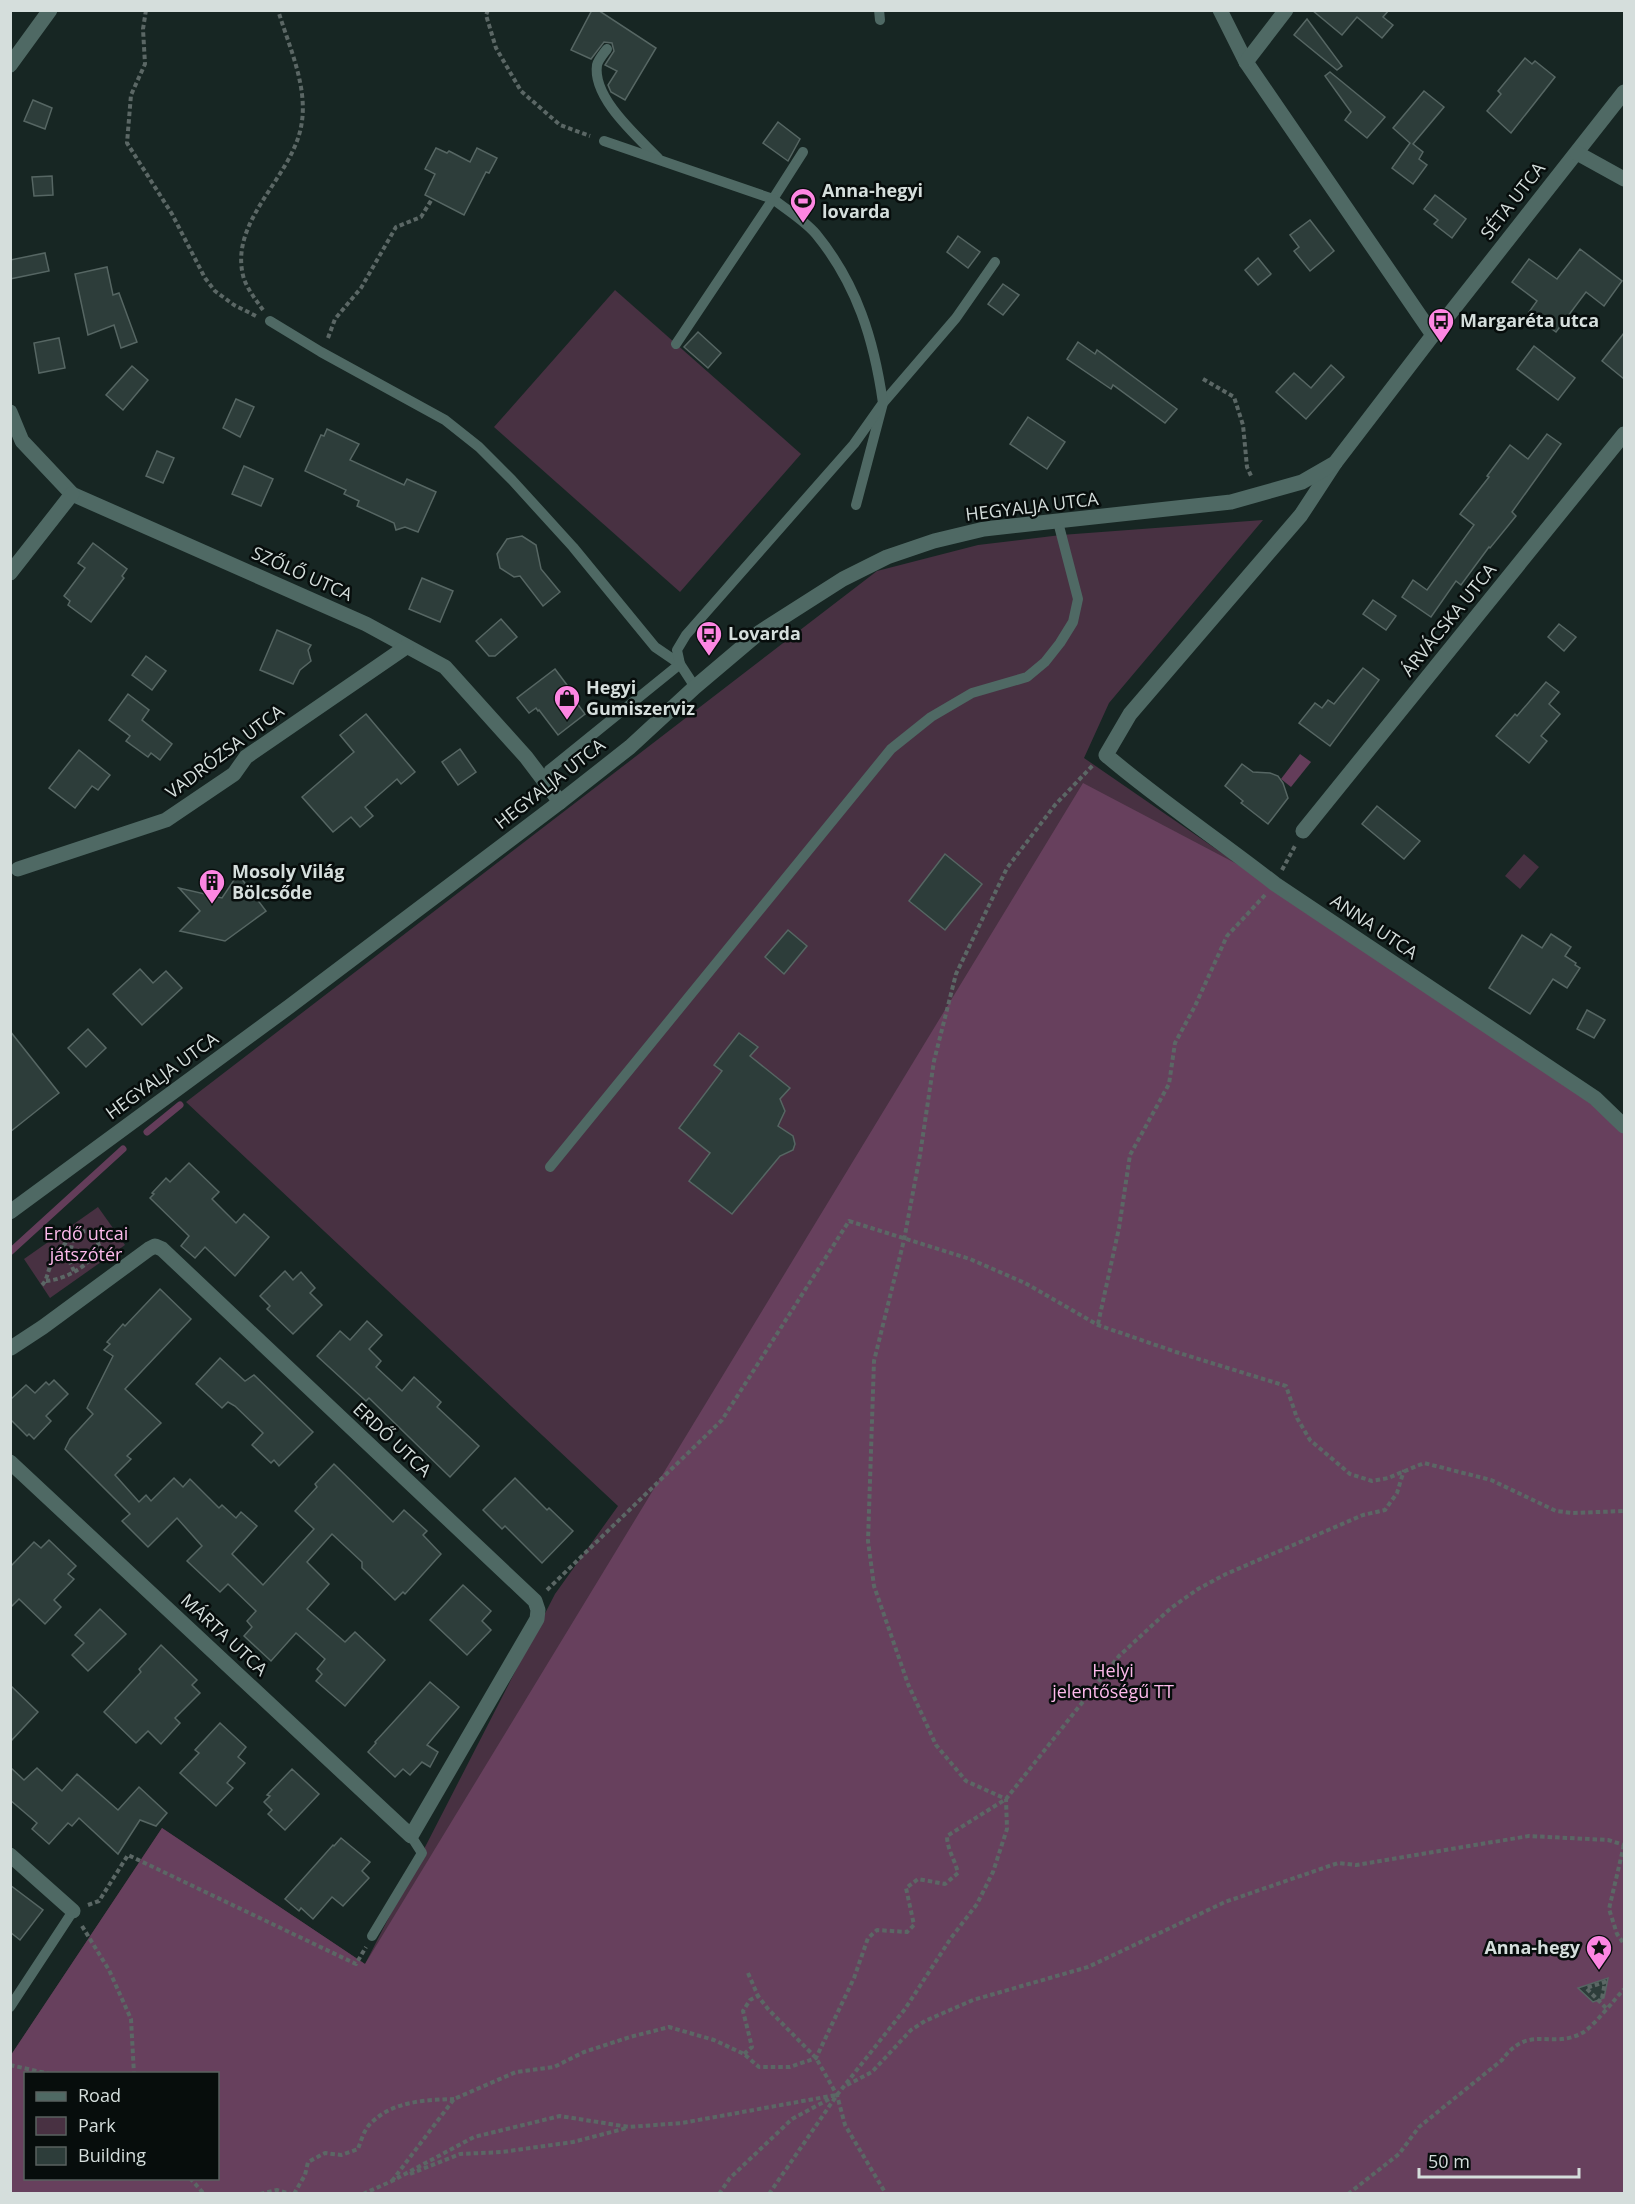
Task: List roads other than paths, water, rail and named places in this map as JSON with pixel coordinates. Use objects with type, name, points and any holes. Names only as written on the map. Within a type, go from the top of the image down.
[{"type":"street","points":[[10,65],[50,10]]},
{"type":"street","points":[[1220,10],[1246,62],[1432,335]]},
{"type":"street","points":[[1246,62],[1286,10]]},
{"type":"street","name":"SÉTA UTCA","points":[[1106,754],[1130,714],[1301,515],[1335,463],[1432,335],[1624,92]]},
{"type":"street","points":[[1577,153],[1624,179]]},
{"type":"street","name":"SZŐLŐ UTCA","points":[[10,412],[22,441],[72,494],[366,624],[445,667],[526,757],[560,802]]},
{"type":"street","name":"ÁRVÁCSKA UTCA","points":[[1303,831],[1624,434]]},
{"type":"street","name":"HEGYALJA UTCA","points":[[10,1212],[290,1006],[560,802],[630,747],[695,687],[760,632],[843,579],[887,557],[934,541],[984,529],[1202,506],[1258,496],[1302,482],[1335,463]]},
{"type":"street","points":[[10,573],[72,494]]},
{"type":"street","name":"VADRÓZSA UTCA","points":[[18,869],[166,820],[234,774],[246,757],[406,647]]},
{"type":"street","name":"ANNA UTCA","points":[[1106,754],[1146,789],[1275,884],[1595,1098],[1624,1126]]},
{"type":"street","name":"ERDŐ UTCA","points":[[11,1345],[43,1327],[149,1249],[155,1246],[162,1249],[536,1601],[537,1619],[411,1836]]},
{"type":"street","name":"MÁRTA UTCA","points":[[10,1462],[411,1836]]},
{"type":"street","points":[[10,1855],[73,1911]]},
{"type":"lane","points":[[607,49],[597,64],[605,98],[615,114],[660,161]]},
{"type":"lane","points":[[604,141],[773,199],[815,232],[846,277],[868,329],[878,363],[883,403],[856,505]]},
{"type":"lane","points":[[676,344],[803,152]]},
{"type":"lane","points":[[695,687],[680,664],[677,650],[686,635],[854,444],[883,403],[956,318],[995,262]]},
{"type":"lane","points":[[270,321],[445,420],[479,447],[573,547],[655,647],[680,664]]},
{"type":"lane","points":[[550,1167],[891,749],[931,717],[972,693],[1027,677],[1045,662],[1060,643],[1073,622],[1078,599],[1058,522]]},
{"type":"lane","points":[[544,781],[549,770],[680,664]]},
{"type":"lane","points":[[372,1936],[422,1853],[411,1836]]},
{"type":"lane","points":[[10,2007],[73,1911]]},
{"type":"waterway","points":[[147,1132],[180,1105]]},
{"type":"waterway","points":[[10,1252],[123,1149]]},
{"type":"place","name":"Anna-hegyi lovarda","points":[[803,224]]},
{"type":"place","name":"Margaréta utca","points":[[1441,344]]},
{"type":"place","name":"Lovarda","points":[[709,657]]},
{"type":"place","name":"Hegyi Gumiszerviz","points":[[567,721]]},
{"type":"place","name":"Mosoly Világ Bölcsőde","points":[[212,905]]},
{"type":"place","name":"Anna-hegy","points":[[1599,1971]]},
{"type":"park label","name":"Erdő utcai játszótér","points":[[86,1244]]},
{"type":"park label","name":"Helyi jelentőségű TT","points":[[1113,1681]]}]
